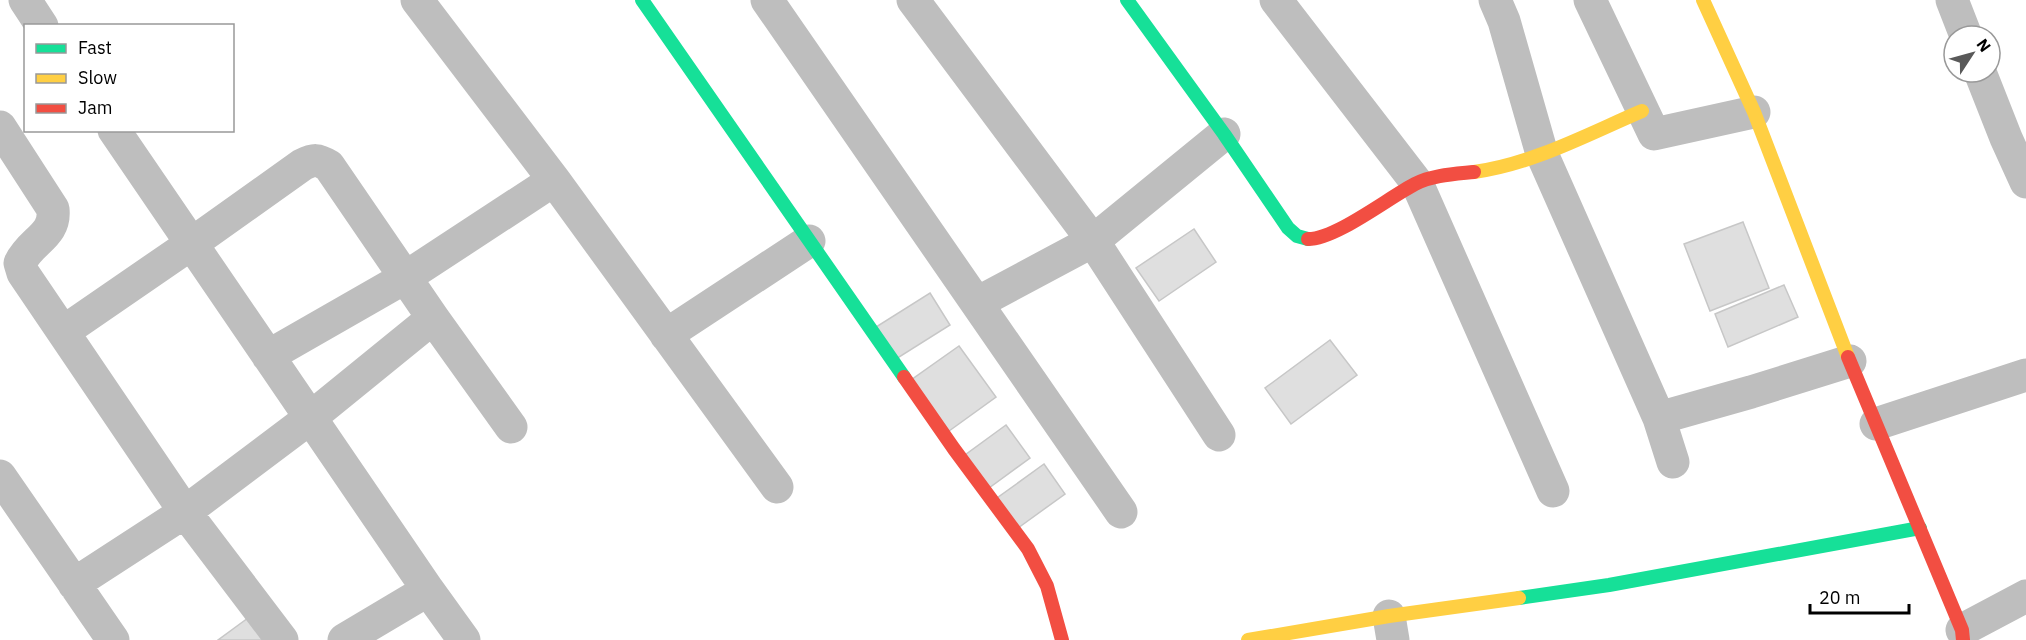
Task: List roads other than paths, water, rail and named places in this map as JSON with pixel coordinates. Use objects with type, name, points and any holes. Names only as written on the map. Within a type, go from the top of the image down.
[{"type":"street","points":[[25,0],[41,24]]},
{"type":"street","points":[[417,0],[554,180],[777,487]]},
{"type":"street","points":[[642,0],[954,449],[1028,549],[1047,586],[1062,640]]},
{"type":"street","points":[[767,0],[1121,512]]},
{"type":"street","points":[[914,0],[1093,241],[1219,435]]},
{"type":"street","points":[[1127,0],[1224,134],[1288,228],[1299,238],[1314,240],[1328,236],[1417,183],[1447,175],[1494,169],[1542,154],[1642,111]]},
{"type":"street","points":[[1276,0],[1417,183],[1554,491]]},
{"type":"street","points":[[1495,0],[1504,21],[1542,154],[1659,418],[1673,462]]},
{"type":"street","points":[[1590,0],[1654,134],[1754,112]]},
{"type":"street","points":[[1703,0],[1754,112],[1850,361],[1963,635],[2026,596]]},
{"type":"street","points":[[1952,0],[1961,24]]},
{"type":"street","points":[[1985,84],[2026,182]]},
{"type":"street","points":[[0,127],[53,209],[54,221],[48,231],[26,252],[20,263],[23,273],[185,512],[282,640]]},
{"type":"street","points":[[115,132],[464,640]]},
{"type":"street","points":[[977,303],[1093,241],[1224,134]]},
{"type":"street","points":[[63,332],[302,165],[313,159],[321,160],[329,166],[511,427]]},
{"type":"street","points":[[268,356],[406,277],[554,180]]},
{"type":"street","points":[[666,335],[809,241]]},
{"type":"street","points":[[74,584],[185,512],[310,418],[433,318]]},
{"type":"street","points":[[1659,418],[1850,361]]},
{"type":"street","points":[[1876,424],[2026,375]]},
{"type":"street","points":[[0,476],[113,640]]},
{"type":"street","points":[[1248,640],[1391,628],[1920,528]]},
{"type":"street","points":[[345,640],[428,590]]}]
